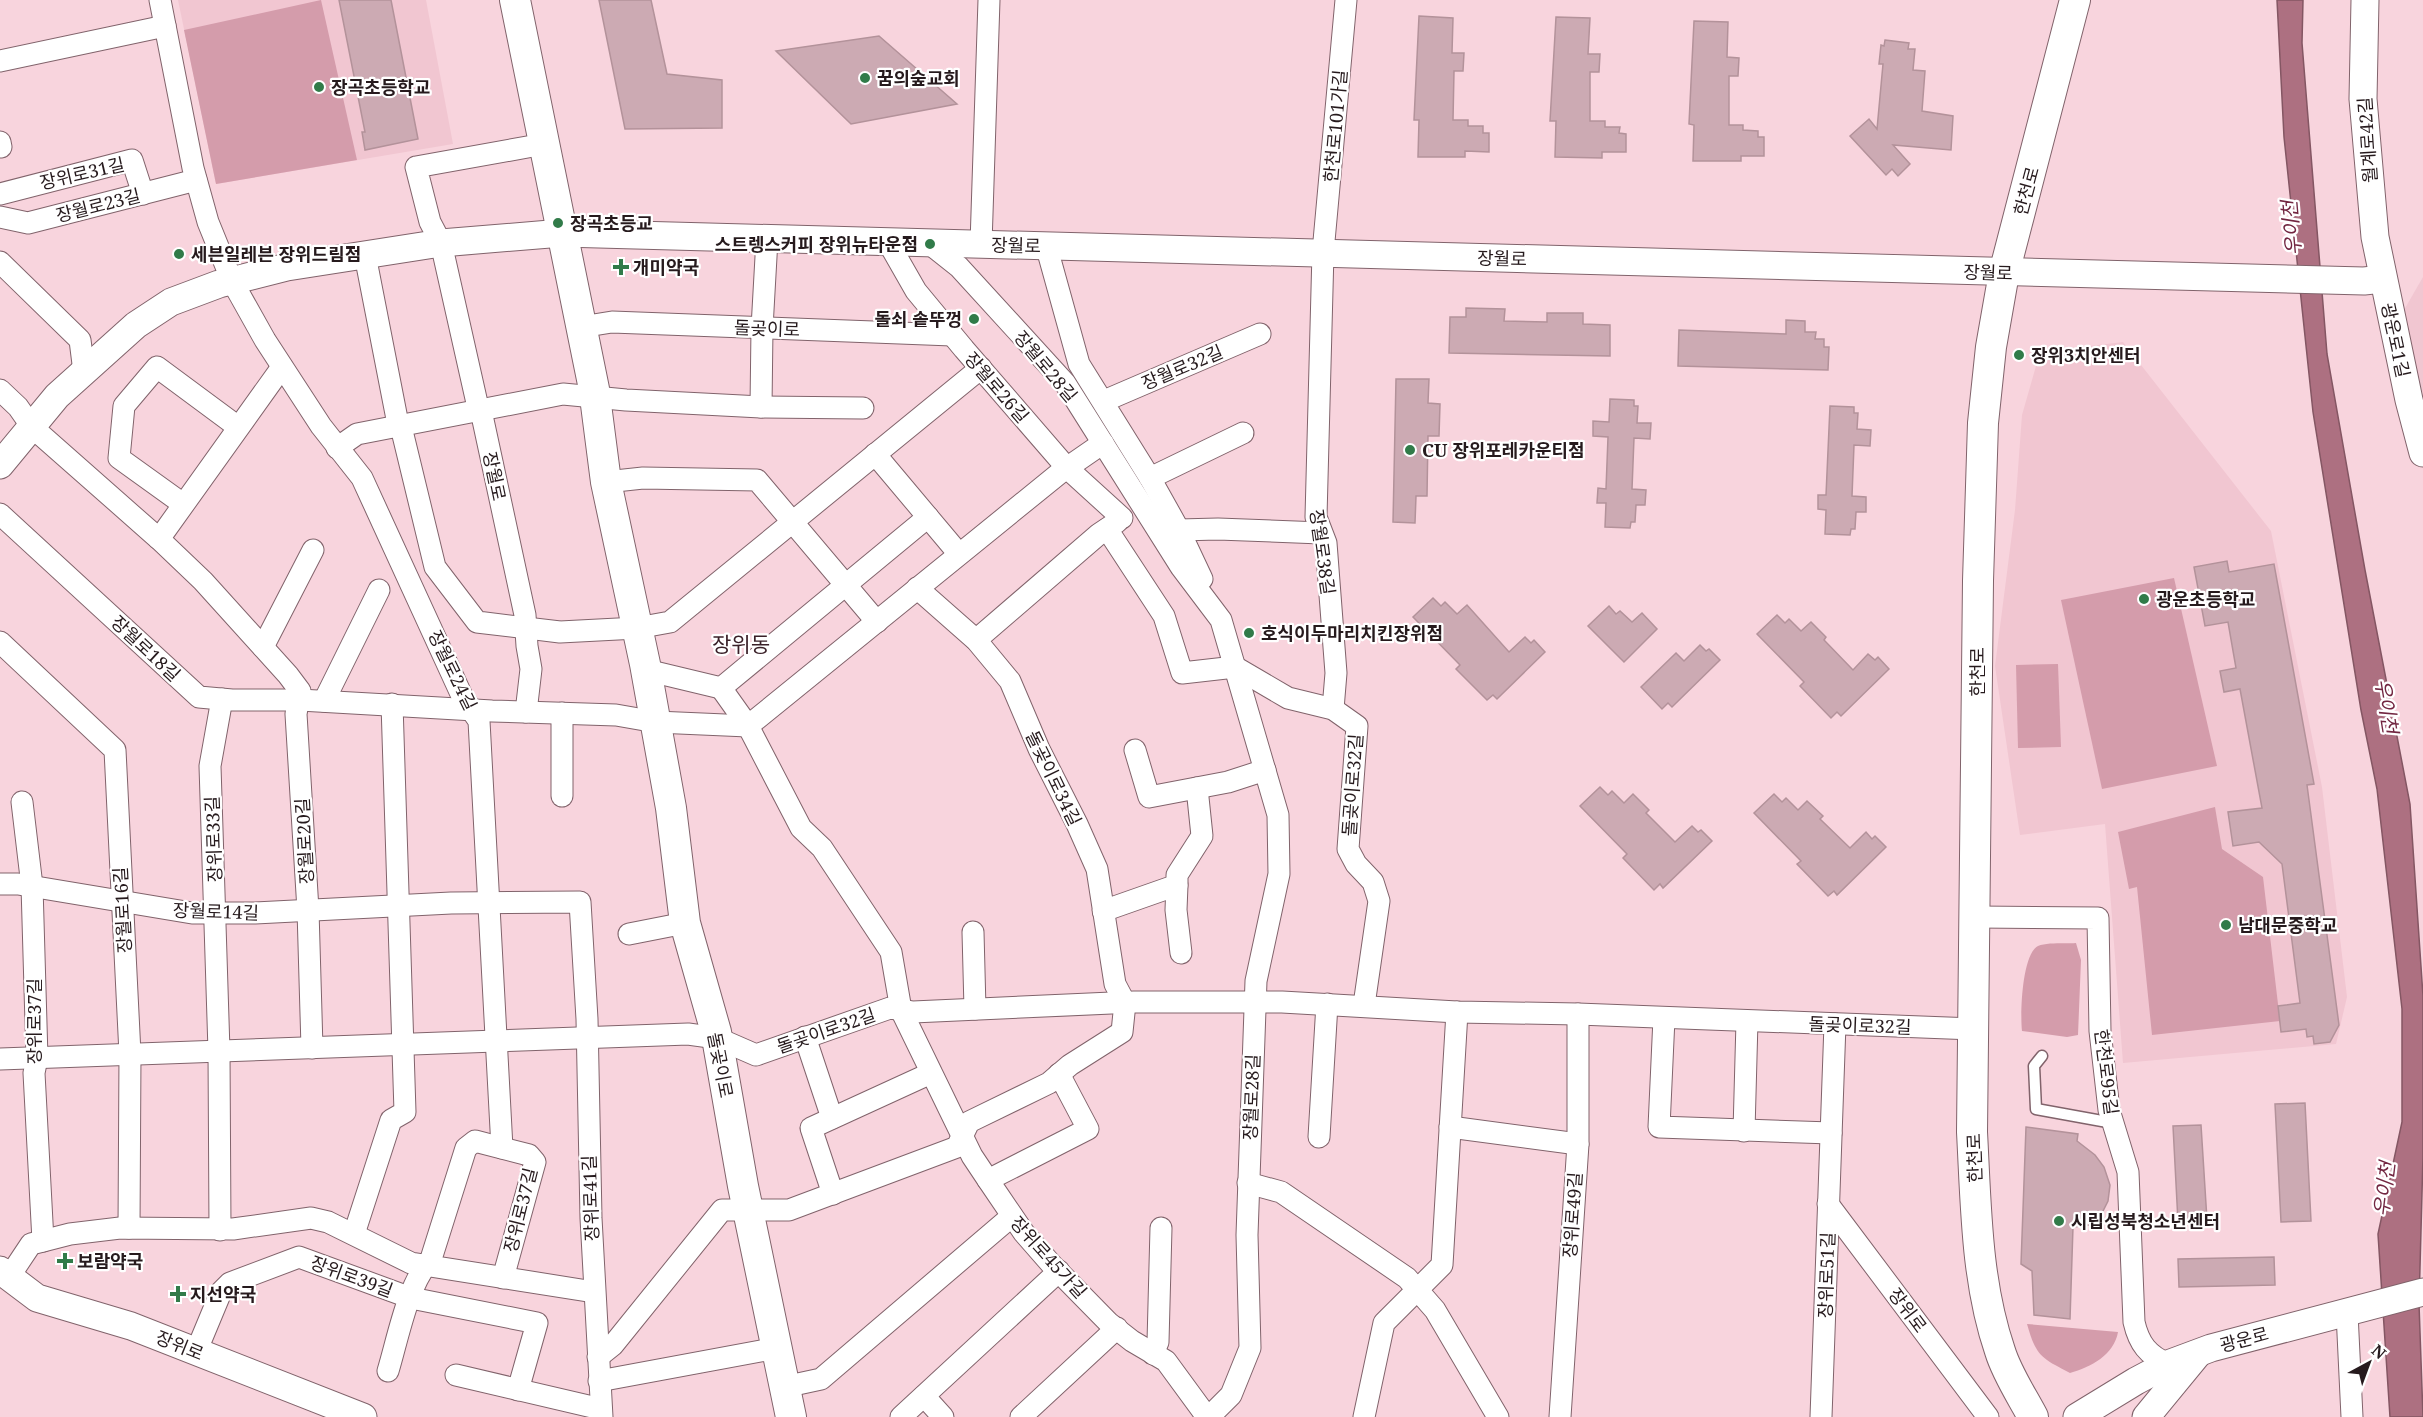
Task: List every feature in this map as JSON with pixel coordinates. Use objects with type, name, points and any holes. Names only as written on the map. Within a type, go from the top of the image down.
[{"type":"main road","name":"돌곶이로","points":[[515,0],[581,327],[606,482],[656,722],[671,808],[685,923],[717,1038],[748,1209],[791,1417]]},
{"type":"main road","name":"한천로","points":[[2033,1417],[2000,1353],[1985,1296],[1976,1211],[1972,1132],[1978,581],[1983,423],[2004,273],[2075,0]]},
{"type":"street","points":[[160,0],[196,180],[208,222],[232,281]]},
{"type":"street","points":[[981,244],[989,0]]},
{"type":"street","name":"한천로101가길","points":[[1323,252],[1346,0]]},
{"type":"street","name":"월계로42길","points":[[2365,0],[2363,99],[2375,237],[2373,280]]},
{"type":"street","points":[[0,61],[165,26]]},
{"type":"street","points":[[441,243],[430,222],[416,167],[544,144]]},
{"type":"street","name":"장위로31길","points":[[0,194],[132,160],[143,194]]},
{"type":"street","name":"장월로23길","points":[[0,217],[28,223],[196,180]]},
{"type":"street","name":"장월로","points":[[0,465],[57,396],[136,325],[171,302],[232,281],[287,267],[441,243],[562,233],[930,244],[1323,252],[2004,273],[2373,280]]},
{"type":"street","points":[[761,407],[762,328],[767,238]]},
{"type":"street","name":"장월로26길","points":[[888,242],[916,291],[1114,523],[1164,616],[1182,673],[1235,667]]},
{"type":"street","name":"장월로","points":[[441,243],[523,604],[531,669],[526,712]]},
{"type":"street","name":"장월로28길","points":[[930,244],[959,267],[1065,383],[1181,567],[1221,620],[1278,815],[1279,874],[1256,981],[1247,1235],[1250,1348],[1231,1395],[1208,1417]]},
{"type":"street","points":[[1046,245],[1079,364],[1104,401],[1179,530],[1221,620]]},
{"type":"street","name":"장월로38길","points":[[1323,252],[1316,517],[1326,543],[1336,673],[1332,709]]},
{"type":"street","points":[[364,255],[400,427],[435,567],[477,622],[560,632],[637,628],[670,622],[981,368]]},
{"type":"street","points":[[0,262],[80,340],[84,372]]},
{"type":"street","name":"광운로1길","points":[[2373,280],[2423,453]]},
{"type":"street","name":"장월로24길","points":[[232,281],[282,367],[321,426],[362,478],[462,696],[479,722],[502,1148]]},
{"type":"street","name":"돌곶이로","points":[[581,327],[612,322],[952,335]]},
{"type":"street","name":"장월로32길","points":[[1104,401],[1260,333]]},
{"type":"street","points":[[183,504],[119,458],[124,406],[157,367],[238,427]]},
{"type":"street","points":[[159,539],[282,367]]},
{"type":"street","points":[[0,390],[18,406],[32,427],[203,581],[300,691],[300,700]]},
{"type":"street","points":[[338,448],[357,434],[563,394],[761,407],[862,408]]},
{"type":"street","points":[[1149,478],[1243,433]]},
{"type":"street","points":[[656,722],[748,726],[959,554],[1103,443]]},
{"type":"street","points":[[875,454],[959,554]]},
{"type":"street","points":[[606,482],[643,478],[758,480],[877,622]]},
{"type":"street","points":[[976,640],[1114,523],[1142,504]]},
{"type":"street","name":"장월로18길","points":[[0,514],[199,697],[616,715],[656,722]]},
{"type":"street","points":[[722,688],[928,517]]},
{"type":"street","points":[[1179,530],[1218,529],[1321,533]]},
{"type":"street","points":[[263,647],[313,550]]},
{"type":"street","points":[[408,576],[435,567]]},
{"type":"street","name":"돌곶이로34길","points":[[917,588],[976,640],[1010,681],[1039,749],[1097,869],[1115,984],[1125,1003]]},
{"type":"street","points":[[324,701],[379,591]]},
{"type":"street","name":"장월로16길","points":[[0,642],[115,750],[130,1054],[129,1228]]},
{"type":"street","points":[[1235,667],[1288,698],[1332,709]]},
{"type":"street","points":[[646,670],[722,688],[748,726],[801,828],[822,848],[891,952],[901,1010]]},
{"type":"street","name":"장위로33길","points":[[220,1230],[219,1051],[210,766],[222,699]]},
{"type":"street","name":"장월로20길","points":[[300,700],[296,714],[308,910],[312,1048]]},
{"type":"street","points":[[354,1234],[391,1120],[405,1112],[392,704]]},
{"type":"street","name":"돌곶이로32길","points":[[1332,709],[1357,726],[1348,849],[1356,864],[1373,882],[1379,901],[1364,1005]]},
{"type":"street","points":[[562,713],[562,796]]},
{"type":"street","points":[[1135,750],[1149,797],[1228,782],[1265,770]]},
{"type":"street","points":[[1181,953],[1176,910],[1177,875],[1202,836],[1197,788]]},
{"type":"street","name":"장위로37길","points":[[22,802],[32,886],[36,1058],[33,1073],[43,1240]]},
{"type":"street","name":"장월로14길","points":[[0,884],[32,886],[192,913],[580,902],[587,1019],[586,1039]]},
{"type":"street","points":[[1103,911],[1177,885]]},
{"type":"street","name":"한천로95길","points":[[1976,917],[2098,918],[2100,1031],[2109,1110],[2128,1172],[2134,1322],[2137,1337],[2152,1357],[2168,1365]]},
{"type":"street","points":[[629,934],[685,923]]},
{"type":"street","points":[[973,932],[975,1009]]},
{"type":"street","points":[[598,1357],[614,1346],[722,1210],[789,1210],[957,1148],[969,1122],[1049,1083],[1070,1065],[1122,1032],[1125,1003]]},
{"type":"street","name":"돌곶이로32길","points":[[717,1038],[756,1054],[890,1008],[913,1012],[1125,1003],[1364,1005],[1457,1012],[1578,1014],[1974,1029]]},
{"type":"street","points":[[1319,1137],[1328,1004]]},
{"type":"street","name":"장위로45가길","points":[[901,1010],[962,1136],[1024,1233],[1117,1329],[1166,1361],[1208,1417]]},
{"type":"street","points":[[1364,1417],[1384,1323],[1442,1265],[1457,1012]]},
{"type":"street","name":"장위로49길","points":[[1560,1417],[1578,1144],[1578,1014]]},
{"type":"street","points":[[1664,1018],[1659,1127],[1831,1133]]},
{"type":"street","points":[[1744,1131],[1747,1021]]},
{"type":"street","name":"장위로51길","points":[[1821,1417],[1835,1024]]},
{"type":"street","points":[[0,1059],[688,1034],[717,1038]]},
{"type":"street","points":[[805,1037],[832,1118]]},
{"type":"street","name":"장위로41길","points":[[586,1039],[594,1292],[601,1413]]},
{"type":"street","points":[[833,1194],[811,1128],[931,1073]]},
{"type":"street","points":[[988,1180],[1088,1129],[1059,1074]]},
{"type":"street","points":[[1450,1127],[1578,1144]]},
{"type":"street","name":"장위로37길","points":[[411,1298],[425,1266],[431,1259],[466,1148],[475,1141],[528,1155],[535,1162],[502,1278]]},
{"type":"street","points":[[1248,1183],[1281,1192],[1398,1271],[1435,1310],[1498,1417]]},
{"type":"street","name":"장위로","points":[[1828,1204],[1988,1417]]},
{"type":"street","points":[[784,1387],[821,1379],[1012,1216]]},
{"type":"street","name":"장위로37길","points":[[4,1273],[31,1244],[70,1234],[129,1228],[220,1230],[311,1218],[328,1222],[411,1263],[594,1292]]},
{"type":"street","points":[[1153,1354],[1158,1342],[1161,1228]]},
{"type":"street","name":"장위로39길","points":[[196,1352],[221,1293],[230,1283],[299,1257],[411,1298],[537,1323],[518,1390]]},
{"type":"street","points":[[901,1417],[1059,1271]]},
{"type":"street","name":"장위로","points":[[4,1273],[37,1298],[131,1326],[363,1417]]},
{"type":"street","name":"광운로","points":[[2077,1417],[2106,1398],[2168,1365],[2199,1352],[2248,1336],[2423,1292]]},
{"type":"street","name":"장위로39길","points":[[388,1371],[411,1298]]},
{"type":"street","points":[[2352,1417],[2354,1311]]},
{"type":"street","points":[[1021,1417],[1117,1329]]},
{"type":"street","points":[[599,1381],[777,1348]]},
{"type":"street","points":[[2146,1417],[2199,1352]]},
{"type":"street","points":[[456,1375],[601,1413]]},
{"type":"street","points":[[924,1396],[943,1417]]},
{"type":"lane","points":[[2042,1056],[2034,1066],[2036,1109],[2113,1123]]},
{"type":"shaded area","name":"장곡초등학교","points":[[178,0],[426,0],[453,144],[216,184]]},
{"type":"shaded area","points":[[321,0],[357,160],[216,184],[184,30]]},
{"type":"shaded area","points":[[2423,277],[2423,393],[2396,324]]},
{"type":"shaded area","name":"광운초등학교","points":[[2123,342],[2271,531],[2322,787],[2347,997],[2336,1044],[2123,1063],[2105,824],[2020,835],[1995,666],[2015,510],[2022,415],[2040,352]]},
{"type":"shaded area","points":[[2174,578],[2217,766],[2102,789],[2061,600]]},
{"type":"shaded area","points":[[2058,664],[2061,747],[2018,748],[2016,665]]},
{"type":"shaded area","points":[[2215,807],[2222,849],[2263,877],[2280,1021],[2152,1035],[2137,887],[2129,889],[2118,832]]},
{"type":"shaded area","points":[[2076,943],[2081,960],[2078,1035],[2067,1037],[2022,1031],[2023,985],[2028,960],[2033,951],[2042,945]]},
{"type":"shaded area","points":[[2027,1324],[2118,1332],[2112,1347],[2100,1359],[2070,1373],[2052,1364],[2041,1355],[2033,1343]]},
{"type":"water","name":"우이천","points":[[2277,0],[2303,0],[2302,43],[2327,354],[2365,570],[2410,804],[2423,996],[2423,1156],[2419,1304],[2423,1417],[2390,1417],[2378,1234],[2402,1122],[2402,1009],[2377,789],[2361,710],[2313,412],[2284,137]]},
{"type":"building","points":[[339,0],[391,0],[418,139],[365,150],[362,132],[365,132]]},
{"type":"building","points":[[599,0],[651,0],[667,74],[722,80],[722,128],[625,129]]},
{"type":"building","points":[[1419,16],[1453,18],[1452,53],[1464,53],[1463,71],[1454,71],[1453,120],[1468,120],[1468,126],[1483,126],[1483,133],[1489,133],[1489,152],[1465,151],[1465,157],[1418,157],[1419,120],[1414,120]]},
{"type":"building","points":[[1556,17],[1590,18],[1588,54],[1600,54],[1599,72],[1590,72],[1590,121],[1605,121],[1605,127],[1620,127],[1619,133],[1626,134],[1626,152],[1602,152],[1602,158],[1555,157],[1556,121],[1550,121]]},
{"type":"building","points":[[1694,21],[1728,22],[1727,57],[1739,58],[1738,76],[1729,76],[1729,125],[1743,125],[1743,130],[1758,131],[1758,137],[1764,137],[1764,156],[1741,156],[1741,161],[1693,161],[1694,125],[1689,124]]},
{"type":"building","name":"꿈의숲교회","points":[[879,36],[957,104],[851,124],[776,51]]},
{"type":"building","points":[[1885,40],[1909,43],[1908,49],[1915,49],[1913,70],[1925,71],[1922,111],[1953,116],[1951,150],[1893,145],[1910,164],[1898,176],[1892,169],[1886,175],[1850,136],[1869,119],[1877,129],[1883,64],[1879,64],[1881,45],[1884,46]]},
{"type":"building","points":[[1466,308],[1505,309],[1504,321],[1547,322],[1547,313],[1583,313],[1583,324],[1610,325],[1610,356],[1449,353],[1450,317],[1466,317]]},
{"type":"building","points":[[1786,320],[1805,321],[1805,332],[1816,332],[1815,339],[1824,339],[1824,347],[1829,347],[1828,370],[1678,366],[1679,330],[1786,334]]},
{"type":"building","points":[[1396,379],[1429,379],[1428,403],[1440,404],[1439,436],[1428,436],[1427,496],[1416,496],[1415,523],[1393,522]]},
{"type":"building","points":[[1610,399],[1634,400],[1634,406],[1638,406],[1637,423],[1651,423],[1650,439],[1634,438],[1632,489],[1646,490],[1645,505],[1636,505],[1635,522],[1631,522],[1630,528],[1605,527],[1606,503],[1597,503],[1598,488],[1606,489],[1608,437],[1593,436],[1593,421],[1609,422]]},
{"type":"building","points":[[1830,406],[1854,407],[1854,413],[1858,413],[1857,429],[1871,430],[1870,446],[1854,445],[1852,496],[1866,497],[1866,512],[1856,512],[1855,529],[1851,529],[1850,535],[1825,534],[1826,510],[1818,509],[1818,495],[1826,495]]},
{"type":"building","points":[[2227,561],[2229,572],[2274,564],[2314,784],[2307,785],[2339,1025],[2330,1042],[2314,1044],[2313,1036],[2307,1037],[2306,1029],[2281,1032],[2278,1006],[2300,1003],[2282,864],[2259,842],[2233,846],[2228,812],[2262,808],[2240,689],[2224,692],[2220,671],[2236,668],[2228,622],[2205,626],[2194,567]]},
{"type":"building","points":[[1433,598],[1441,606],[1445,602],[1457,614],[1467,605],[1509,652],[1525,637],[1531,643],[1534,640],[1545,652],[1497,699],[1493,695],[1487,700],[1456,669],[1460,665],[1413,617]]},
{"type":"building","points":[[1609,606],[1616,614],[1620,611],[1632,622],[1642,613],[1657,629],[1624,662],[1588,626]]},
{"type":"building","points":[[1777,615],[1785,623],[1789,619],[1801,631],[1811,622],[1826,637],[1824,640],[1853,670],[1868,654],[1875,660],[1878,657],[1889,669],[1841,716],[1837,712],[1831,718],[1800,686],[1804,682],[1757,634]]},
{"type":"building","points":[[1700,645],[1706,651],[1709,649],[1720,660],[1672,707],[1668,703],[1662,709],[1641,687],[1676,653],[1684,661]]},
{"type":"building","points":[[1600,787],[1608,795],[1612,791],[1624,803],[1633,794],[1649,810],[1646,813],[1675,842],[1692,826],[1698,832],[1701,830],[1712,841],[1663,888],[1660,884],[1654,890],[1623,858],[1627,854],[1580,806]]},
{"type":"building","points":[[1774,794],[1782,802],[1786,798],[1798,810],[1807,801],[1823,816],[1820,819],[1850,848],[1866,832],[1872,839],[1875,836],[1886,847],[1837,895],[1834,891],[1828,896],[1797,864],[1801,861],[1754,813]]},
{"type":"building","points":[[2305,1103],[2311,1221],[2281,1222],[2275,1104]]},
{"type":"building","points":[[2201,1125],[2207,1220],[2178,1222],[2173,1126]]},
{"type":"building","name":"시립성북청소년센터","points":[[2026,1127],[2078,1134],[2077,1141],[2095,1155],[2104,1167],[2110,1185],[2108,1201],[2100,1217],[2090,1225],[2073,1227],[2070,1319],[2034,1315],[2032,1271],[2021,1264]]},
{"type":"building","points":[[2274,1257],[2275,1285],[2179,1287],[2178,1259]]},
{"type":"place","name":"꿈의숲교회","points":[[865,78]]},
{"type":"place","name":"장곡초등학교","points":[[319,87]]},
{"type":"place","name":"장곡초등교","points":[[558,223]]},
{"type":"place","name":"스트렝스커피 장위뉴타운점","points":[[930,244]]},
{"type":"place","name":"세븐일레븐 장위드림점","points":[[179,254]]},
{"type":"place","name":"개미약국","points":[[621,267]]},
{"type":"place","name":"돌쇠 솥뚜껑","points":[[974,319]]},
{"type":"place","name":"장위3치안센터","points":[[2019,355]]},
{"type":"place","name":"CU 장위포레카운티점","points":[[1410,450]]},
{"type":"place","name":"광운초등학교","points":[[2144,599]]},
{"type":"place","name":"호식이두마리치킨장위점","points":[[1249,633]]},
{"type":"place","name":"남대문중학교","points":[[2226,925]]},
{"type":"place","name":"시립성북청소년센터","points":[[2059,1221]]},
{"type":"place","name":"보람약국","points":[[65,1261]]},
{"type":"place","name":"지선약국","points":[[178,1294]]},
{"type":"district","name":"장위동","points":[[741,644]]}]
